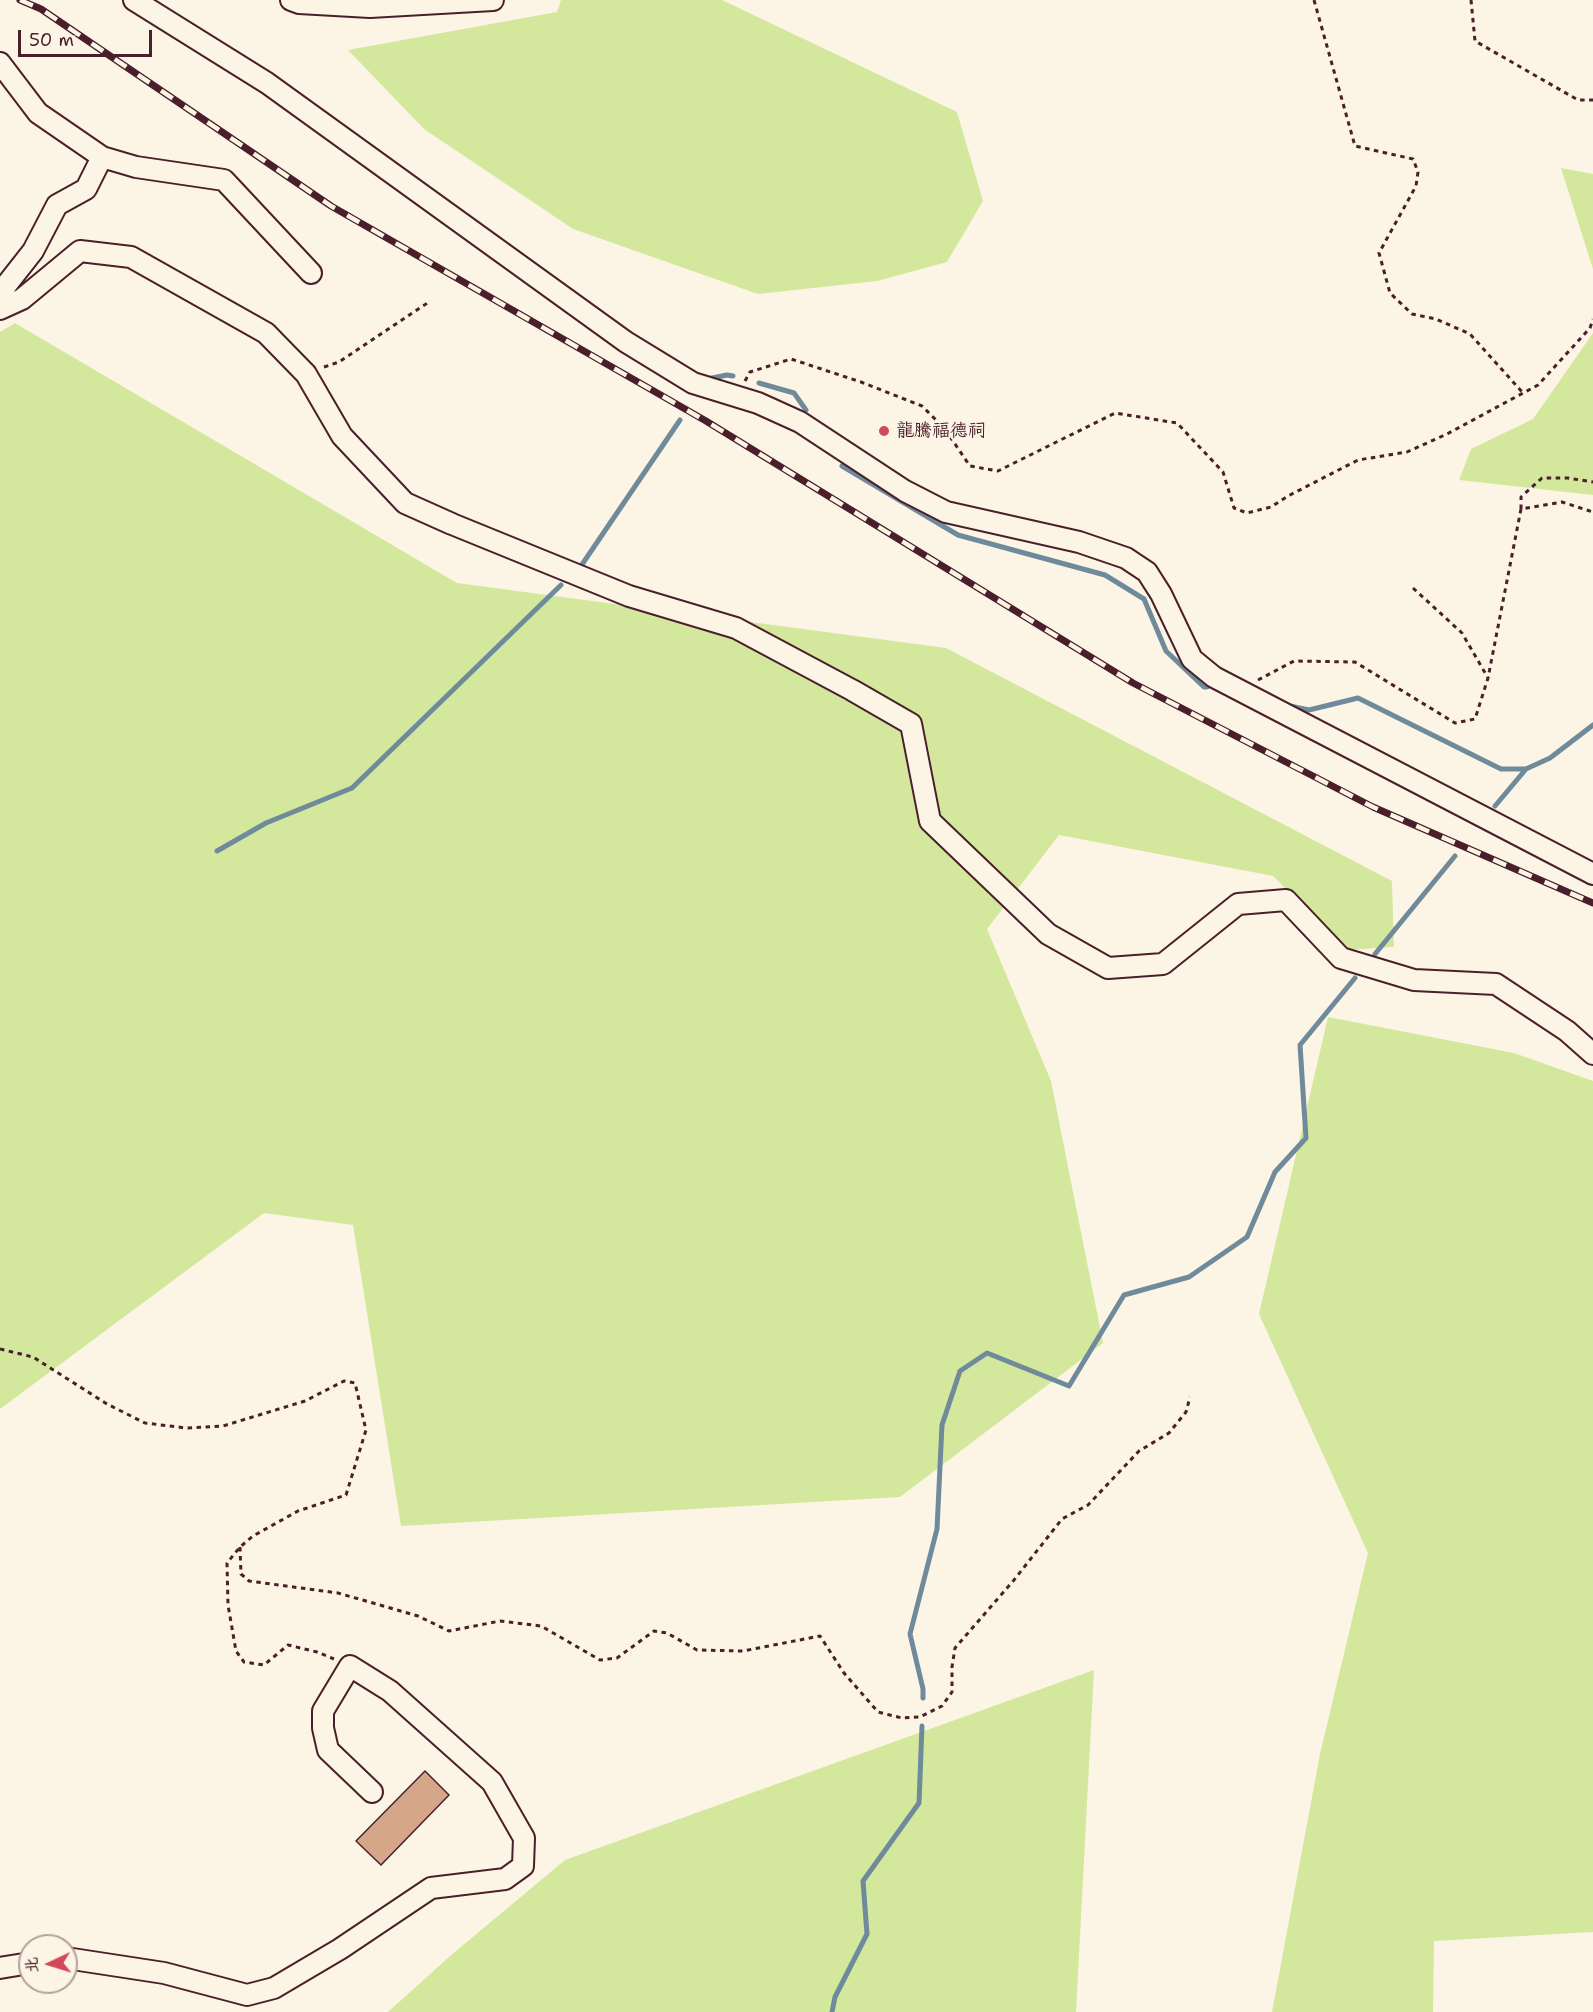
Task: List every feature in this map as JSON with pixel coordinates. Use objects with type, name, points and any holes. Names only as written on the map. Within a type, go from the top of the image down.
[{"type":"street","points":[[134,0],[267,83],[626,342],[693,383],[758,403],[800,422],[905,491],[946,512],[1079,542],[1126,558],[1147,572],[1161,594],[1192,659],[1214,677],[1593,874]]},
{"type":"street","points":[[291,0],[299,3],[370,7],[411,2],[493,0]]},
{"type":"street","points":[[0,63],[38,113],[102,157],[136,167],[224,180],[311,273]]},
{"type":"street","points":[[0,293],[33,251],[57,205],[86,189],[102,157]]},
{"type":"street","points":[[0,309],[22,299],[80,251],[131,257],[266,333],[306,374],[342,436],[405,503],[628,596],[736,628],[911,724],[930,821],[1048,934],[1108,968],[1163,964],[1238,904],[1287,900],[1341,958],[1414,980],[1496,984],[1567,1031],[1593,1054]]},
{"type":"street","points":[[78,1960],[164,1973],[247,1995],[274,1988],[340,1949],[431,1888],[505,1879],[523,1866],[524,1838],[492,1782],[390,1691],[350,1666],[322,1711],[323,1728],[328,1750],[372,1792]]},
{"type":"street","points":[[0,1968],[18,1965]]},
{"type":"path","points":[[1314,0],[1356,146],[1413,159],[1418,172],[1416,186],[1379,253],[1390,293],[1412,314],[1436,319],[1470,334],[1523,393]]},
{"type":"path","points":[[1471,0],[1475,41],[1578,100],[1593,100]]},
{"type":"path","points":[[306,374],[339,362],[429,302]]},
{"type":"path","points":[[737,397],[750,372],[791,359],[861,382],[922,406],[944,428],[970,466],[998,471],[1115,413],[1177,423],[1223,472],[1234,508],[1247,513],[1272,507],[1288,496],[1358,460],[1407,452],[1538,385],[1590,328],[1593,319]]},
{"type":"path","points":[[1239,691],[1294,661],[1355,662],[1455,723],[1475,719],[1488,678],[1521,508],[1521,497],[1542,478],[1568,478],[1593,482]]},
{"type":"path","points":[[1521,508],[1562,502],[1593,512]]},
{"type":"path","points":[[1413,588],[1462,633],[1488,678]]},
{"type":"path","points":[[0,1349],[33,1358],[107,1404],[145,1423],[186,1428],[223,1426],[305,1401],[344,1381],[356,1383],[366,1430],[346,1495],[298,1511],[253,1536],[227,1563],[228,1605],[236,1651],[244,1662],[264,1665],[288,1645],[317,1652],[350,1666]]},
{"type":"path","points":[[240,1547],[241,1574],[249,1581],[338,1593],[418,1616],[449,1631],[500,1621],[541,1626],[600,1660],[617,1658],[654,1630],[667,1633],[698,1650],[743,1651],[820,1636],[844,1673],[878,1712],[902,1718],[920,1718],[942,1706],[952,1692],[955,1648],[1014,1580],[1062,1519],[1088,1505],[1139,1451],[1169,1432],[1186,1412],[1190,1397]]},
{"type":"green space","points":[[561,0],[722,0],[957,112],[983,201],[947,262],[877,281],[758,294],[573,229],[424,129],[348,50],[557,12]]},
{"type":"green space","points":[[1561,168],[1593,174],[1593,269]]},
{"type":"green space","points":[[15,323],[457,583],[946,648],[1392,881],[1394,947],[1347,950],[1273,876],[1059,835],[987,929],[1051,1081],[1103,1343],[900,1497],[401,1526],[353,1225],[264,1213],[0,1409],[0,332]]},
{"type":"green space","points":[[1593,333],[1593,495],[1459,480],[1471,449],[1533,419]]},
{"type":"green space","points":[[1328,1017],[1514,1053],[1593,1081],[1593,1932],[1434,1941],[1433,2012],[1272,2012],[1320,1754],[1368,1553],[1259,1314]]},
{"type":"green space","points":[[1094,1670],[1076,2012],[388,2012],[450,1956],[565,1860]]},
{"type":"building","points":[[425,1771],[449,1795],[381,1865],[356,1841]]},
{"type":"waterway","points":[[707,379],[733,376]]},
{"type":"waterway","points":[[759,383],[794,393],[806,410]]},
{"type":"waterway","points":[[581,566],[680,420]]},
{"type":"waterway","points":[[842,466],[958,535],[1105,575],[1144,599],[1166,651],[1204,687],[1207,687]]},
{"type":"waterway","points":[[217,851],[266,823],[352,788],[561,585]]},
{"type":"waterway","points":[[1290,706],[1309,710],[1358,698],[1501,769],[1526,769],[1550,758],[1593,725]]},
{"type":"waterway","points":[[1495,806],[1526,769]]},
{"type":"waterway","points":[[1375,954],[1455,856]]},
{"type":"waterway","points":[[923,1698],[910,1634],[937,1529],[942,1425],[960,1371],[987,1353],[1069,1386],[1124,1295],[1189,1277],[1247,1237],[1275,1172],[1306,1138],[1300,1045],[1355,978]]},
{"type":"waterway","points":[[832,2012],[835,1997],[867,1934],[863,1881],[919,1803],[922,1726]]},
{"type":"railway","points":[[20,0],[41,9],[331,206],[706,421],[1133,683],[1373,807],[1593,903]]},
{"type":"place","name":"龍騰福德祠","points":[[884,431]]}]
